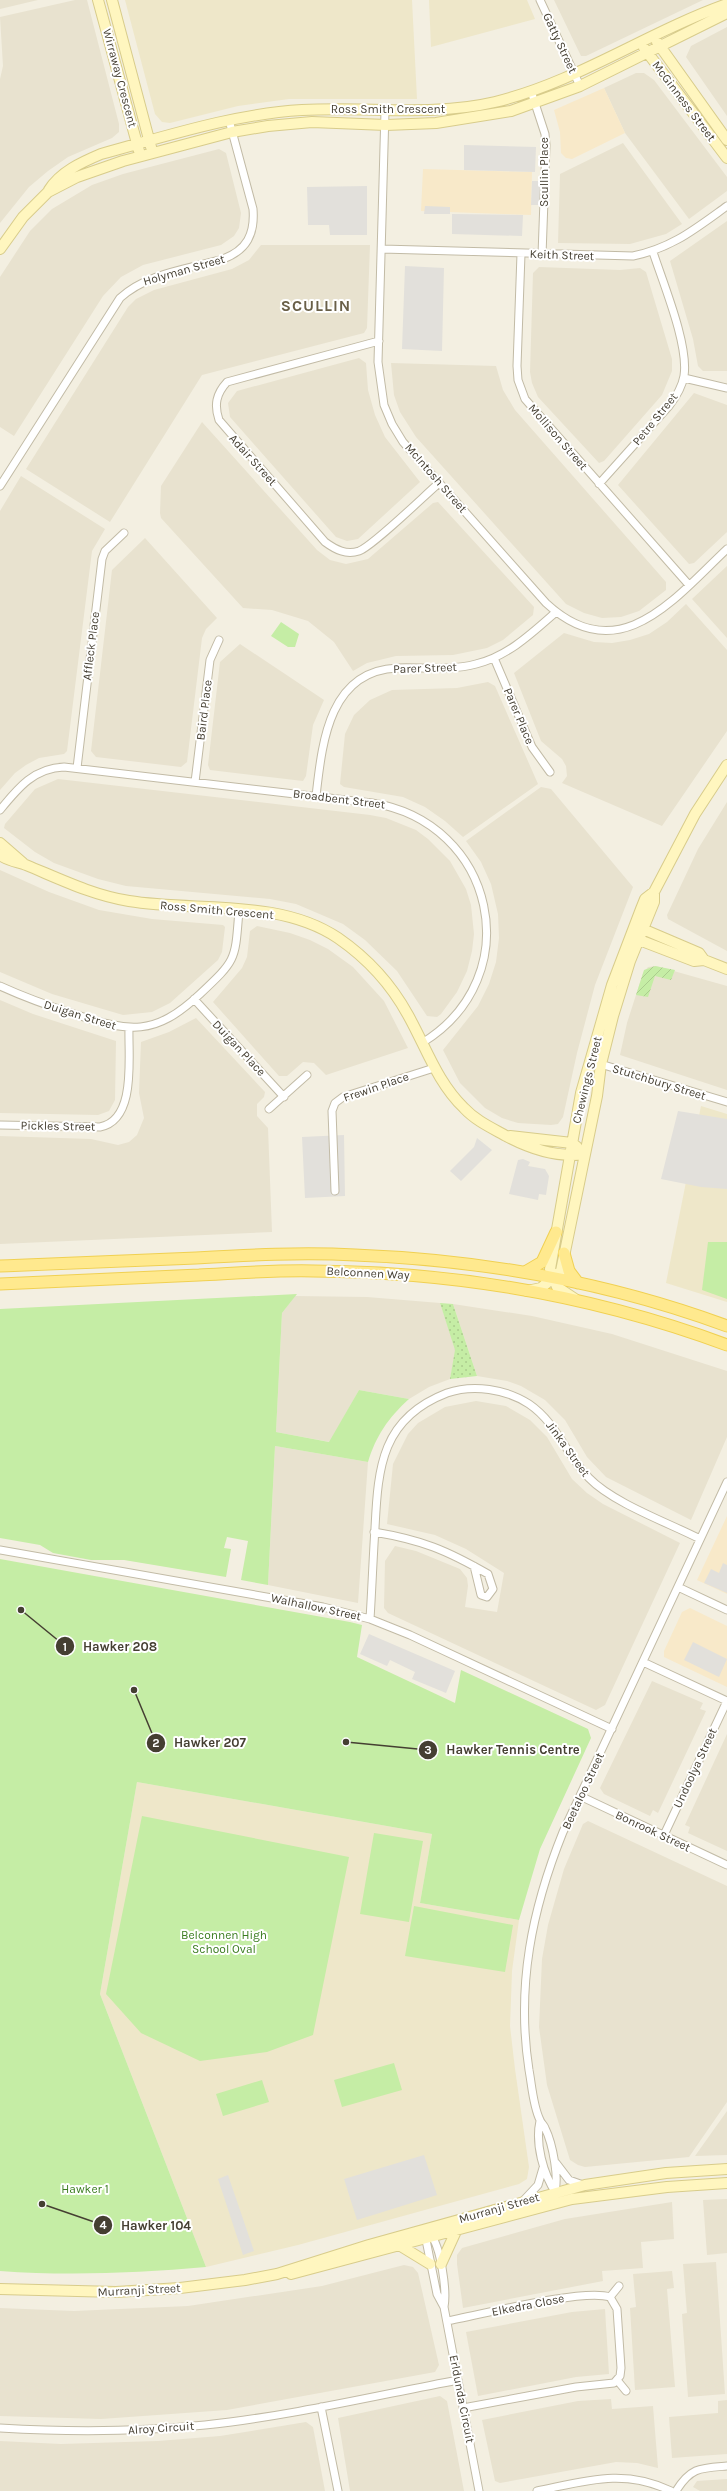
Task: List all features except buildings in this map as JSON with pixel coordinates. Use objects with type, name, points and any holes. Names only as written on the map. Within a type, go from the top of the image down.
[{"type":"main road","points":[[525,1272],[542,1262],[556,1232]]},
{"type":"main road","points":[[564,1253],[569,1271],[578,1283]]},
{"type":"main road","points":[[265,1255],[266,1272]]},
{"type":"main road","name":"Belconnen Way","points":[[0,1266],[265,1255],[353,1255],[455,1263],[525,1272],[578,1283],[660,1304],[727,1326]]},
{"type":"main road","name":"Belconnen Way","points":[[0,1284],[266,1272],[377,1273],[441,1278],[527,1291],[580,1302],[661,1323],[727,1345]]},
{"type":"street","name":"Wirraway Crescent","points":[[98,0],[141,156]]},
{"type":"street","name":"Wirraway Crescent","points":[[112,0],[153,153]]},
{"type":"street","name":"Gatty Street","points":[[540,0],[580,86]]},
{"type":"street","name":"Ross Smith Crescent","points":[[0,249],[22,217],[48,192],[59,177],[82,162],[101,154],[229,120],[304,110],[386,112],[435,111],[472,107],[531,91],[574,74],[727,4]]},
{"type":"street","name":"Ross Smith Crescent","points":[[48,192],[92,171],[141,156],[232,132],[312,122],[386,125],[436,123],[486,117],[535,103],[580,86],[727,13]]},
{"type":"street","name":"McGinness Street","points":[[654,37],[727,140]]},
{"type":"street","name":"McGinness Street","points":[[640,43],[727,158]]},
{"type":"street","points":[[115,61],[127,57]]},
{"type":"street","name":"Scullin Place","points":[[531,91],[545,134],[546,145],[542,255]]},
{"type":"street","name":"McIntosh Street","points":[[386,112],[379,341],[380,384],[384,405],[392,424],[403,442],[556,612],[572,622],[589,628],[606,630],[624,628],[642,623],[658,614],[727,549]]},
{"type":"street","name":"Holyman Street","points":[[0,486],[120,298],[131,287],[144,280],[224,259],[234,255],[247,244],[252,233],[253,209],[229,120]]},
{"type":"street","name":"Keith Street","points":[[382,249],[613,257],[633,256],[653,252],[682,239],[727,206]]},
{"type":"street","name":"Petre Street","points":[[599,484],[669,406],[677,396],[684,378],[684,351],[653,252]]},
{"type":"street","name":"Mollison Street","points":[[521,254],[517,366],[520,387],[529,405],[689,585]]},
{"type":"street","name":"Adair Street","points":[[379,341],[231,380],[219,392],[216,405],[219,420],[325,542],[334,549],[344,552],[365,548],[440,482]]},
{"type":"street","points":[[684,378],[727,388]]},
{"type":"street","name":"Affleck Place","points":[[77,768],[102,559],[105,551],[124,533]]},
{"type":"street","name":"Parer Street","points":[[316,796],[323,741],[328,723],[341,699],[359,681],[373,673],[389,669],[466,666],[494,658],[521,643],[556,612]]},
{"type":"street","name":"Baird Place","points":[[195,782],[210,660],[219,640]]},
{"type":"street","name":"Parer Place","points":[[494,658],[532,747],[550,772]]},
{"type":"street","name":"Chewings Street","points":[[527,1291],[541,1288],[561,1270],[585,1154],[596,1062],[617,986],[639,928],[645,900],[654,892],[692,820],[727,766]]},
{"type":"street","name":"Broadbent Street","points":[[0,810],[28,779],[41,771],[56,767],[77,768],[388,805],[407,811],[424,820],[454,845],[473,873],[480,894],[485,917],[486,941],[480,969],[470,996],[457,1014],[441,1031],[422,1043]]},
{"type":"street","name":"Ross Smith Crescent","points":[[0,843],[25,864]]},
{"type":"street","name":"Ross Smith Crescent","points":[[0,855],[25,864],[75,887],[128,901],[266,912],[308,923],[336,937],[357,952],[376,970],[394,991],[434,1068],[448,1091],[464,1109],[482,1123],[522,1145],[570,1156],[585,1154]]},
{"type":"street","name":"Duigan Street","points":[[0,986],[43,1004],[107,1024],[129,1028],[164,1021],[194,999],[227,968],[233,960],[236,950],[239,910]]},
{"type":"street","points":[[639,928],[699,953],[704,960]]},
{"type":"street","points":[[634,938],[694,961],[704,960],[727,969]]},
{"type":"street","name":"Duigan Place","points":[[194,999],[284,1097]]},
{"type":"street","name":"Pickles Street","points":[[0,1125],[100,1127],[114,1122],[124,1108],[127,1097],[129,1028]]},
{"type":"street","name":"Chewings Street","points":[[553,1278],[550,1269],[581,1093],[596,1062]]},
{"type":"street","name":"Stutchbury Street","points":[[596,1062],[727,1102]]},
{"type":"street","name":"Frewin Place","points":[[335,1191],[332,1111],[335,1103],[343,1097],[434,1068]]},
{"type":"street","points":[[269,1109],[307,1075]]},
{"type":"street","name":"Ross Smith Crescent","points":[[506,1136],[572,1143]]},
{"type":"street","points":[[572,1143],[585,1154]]},
{"type":"street","points":[[553,1278],[564,1293],[580,1302]]},
{"type":"street","name":"Jinka Street","points":[[370,1619],[378,1473],[383,1454],[396,1430],[421,1405],[455,1390],[468,1388],[505,1393],[529,1404],[556,1430],[573,1458],[598,1486],[700,1539]]},
{"type":"street","name":"Beetaloo Street","points":[[555,2192],[557,2186],[555,2162],[546,2129],[540,2120],[529,2068],[524,2011],[528,1951],[546,1877],[580,1796],[727,1482]]},
{"type":"street","points":[[374,1532],[424,1542],[450,1552],[474,1566]]},
{"type":"street","name":"Walhallow Street","points":[[0,1550],[323,1607],[370,1619],[410,1635],[612,1729]]},
{"type":"street","points":[[678,1587],[727,1610]]},
{"type":"street","points":[[643,1662],[727,1701]]},
{"type":"street","name":"Undoolya Street","points":[[664,1835],[727,1701]]},
{"type":"street","name":"Bonrook Street","points":[[580,1796],[727,1865]]},
{"type":"street","name":"Beetaloo Street","points":[[540,2120],[538,2130],[544,2167],[555,2192]]},
{"type":"street","name":"Beetaloo Street","points":[[555,2162],[569,2180],[585,2185]]},
{"type":"street","name":"Beetaloo Street","points":[[523,2201],[538,2185],[544,2167]]},
{"type":"street","name":"Murranji Street","points":[[0,2290],[83,2293],[123,2292],[180,2288],[306,2271],[399,2245],[523,2201],[555,2192],[585,2185],[666,2173],[727,2169]]},
{"type":"street","name":"Murranji Street","points":[[277,2274],[428,2234],[457,2229],[547,2204],[572,2199],[655,2188],[727,2183]]},
{"type":"street","points":[[547,2204],[555,2192],[572,2199]]},
{"type":"street","points":[[441,2264],[444,2252],[457,2229]]},
{"type":"street","name":"Erldunda Circuit","points":[[428,2234],[441,2264],[447,2293],[444,2307]]},
{"type":"street","name":"Erldunda Circuit","points":[[428,2234],[430,2264],[437,2294],[444,2307],[479,2491]]},
{"type":"street","points":[[399,2245],[430,2264]]},
{"type":"street","points":[[463,2408],[576,2387],[609,2384],[617,2380],[621,2368],[617,2309],[610,2297],[619,2286]]},
{"type":"street","name":"Elkedra Close","points":[[447,2321],[570,2297],[603,2295],[610,2297]]},
{"type":"street","name":"Alroy Circuit","points":[[0,2428],[70,2431],[144,2430],[206,2425],[321,2407],[458,2380]]},
{"type":"street","points":[[617,2380],[626,2391]]},
{"type":"street","points":[[321,2407],[338,2491]]},
{"type":"street","points":[[676,2491],[690,2473],[698,2469],[727,2466]]},
{"type":"street","points":[[537,2491],[619,2477],[647,2481],[671,2491]]},
{"type":"shaded area","points":[[0,0],[38,0],[0,9]]},
{"type":"shaded area","points":[[75,0],[87,0],[119,124],[119,132],[112,138],[68,157],[48,171],[29,187],[0,223],[0,79],[3,66],[0,17]]},
{"type":"shaded area","points":[[125,0],[412,0],[417,99],[289,99],[238,106],[170,123],[162,122],[155,114]]},
{"type":"shaded area","points":[[429,0],[527,0],[535,19],[431,47]]},
{"type":"shaded area","points":[[554,0],[703,0],[586,56],[581,56]]},
{"type":"shaded area","points":[[727,27],[727,116],[686,57],[691,46]]},
{"type":"shaded area","points":[[636,73],[644,73],[654,80],[727,177],[727,191],[689,219],[625,133],[604,88]]},
{"type":"shaded area","points":[[604,88],[625,133],[572,159],[566,158],[561,153],[560,132],[554,110]]},
{"type":"shaded area","points":[[623,143],[682,224],[666,234],[630,244],[558,243],[560,174]]},
{"type":"shaded area","points":[[464,145],[536,147],[535,172],[464,170]]},
{"type":"shaded area","points":[[219,149],[226,153],[241,213],[239,228],[234,236],[221,245],[143,265],[121,277],[103,296],[14,436],[0,427],[0,277],[30,231],[52,209],[92,185],[123,174]]},
{"type":"shaded area","points":[[423,169],[532,172],[531,215],[421,211]]},
{"type":"shaded area","points":[[532,181],[544,181],[544,205],[531,205]]},
{"type":"shaded area","points":[[367,186],[367,235],[330,235],[329,225],[308,225],[307,187]]},
{"type":"shaded area","points":[[425,206],[450,207],[450,214],[424,214]]},
{"type":"shaded area","points":[[452,214],[523,215],[522,236],[452,234]]},
{"type":"shaded area","points":[[727,221],[727,371],[703,371],[698,366],[693,339],[670,261]]},
{"type":"shaded area","points":[[261,245],[370,245],[367,328],[364,333],[202,375],[110,522],[26,469],[128,307],[136,299],[154,290],[232,269],[249,260]]},
{"type":"shaded area","points":[[405,266],[444,268],[442,351],[402,349]]},
{"type":"shaded area","points":[[539,267],[620,270],[640,268],[646,272],[672,359],[672,371],[662,395],[604,461],[599,463],[538,397],[532,383],[530,372],[533,273]]},
{"type":"shaded area","points":[[359,358],[366,363],[368,390],[375,415],[385,437],[420,482],[358,539],[347,541],[336,537],[230,417],[228,403],[237,391]]},
{"type":"shaded area","points":[[391,363],[496,366],[503,390],[515,410],[666,582],[666,590],[639,611],[621,617],[602,618],[584,613],[566,604],[416,437],[400,412],[394,395]]},
{"type":"shaded area","points":[[694,393],[727,405],[727,532],[694,563],[689,564],[618,485]]},
{"type":"shaded area","points":[[202,422],[317,550],[330,560],[346,564],[368,559],[433,503],[438,502],[534,607],[533,615],[503,640],[487,648],[453,655],[396,656],[367,663],[353,671],[334,642],[308,621],[272,610],[243,608],[161,518],[161,486]]},
{"type":"shaded area","points":[[21,476],[105,529],[92,551],[67,751],[64,754],[39,758],[26,765],[15,773],[0,790],[0,511]]},
{"type":"shaded area","points":[[145,538],[217,618],[206,629],[202,638],[187,762],[181,767],[96,757],[91,751],[112,570]]},
{"type":"shaded area","points":[[727,566],[727,638],[692,599]]},
{"type":"shaded area","points":[[686,604],[727,650],[727,731],[662,826],[562,783],[567,776],[566,766],[562,759],[541,741],[514,673],[564,633],[594,642],[612,643],[630,640],[649,634],[667,622]]},
{"type":"shaded area","points":[[240,644],[324,700],[313,725],[306,776],[303,781],[210,770],[208,765],[220,662]]},
{"type":"shaded area","points":[[488,682],[495,686],[538,784],[463,837],[445,821],[425,807],[403,797],[344,787],[340,784],[345,734],[354,715],[370,700],[392,690],[457,688]]},
{"type":"shaded area","points":[[58,779],[370,815],[386,818],[416,830],[428,839],[450,861],[466,889],[471,905],[474,934],[472,951],[467,971],[457,992],[441,1014],[437,1017],[427,1016],[397,971],[365,940],[343,924],[296,904],[270,899],[126,886],[98,879],[54,863],[35,852],[4,828],[5,824],[35,789]]},
{"type":"shaded area","points":[[541,787],[551,789],[633,887],[595,985],[577,1053],[563,1117],[558,1124],[551,1125],[518,1123],[502,1118],[485,1108],[460,1083],[443,1050],[478,1006],[489,984],[496,962],[499,938],[498,914],[491,884],[481,862],[466,841]]},
{"type":"shaded area","points":[[727,802],[727,951],[668,919],[667,915],[698,849]]},
{"type":"shaded area","points":[[0,870],[49,892],[99,910],[152,919],[223,925],[225,927],[222,952],[218,960],[170,1003],[152,1012],[123,1015],[52,994],[0,972]]},
{"type":"shaded area","points":[[257,926],[290,933],[310,940],[328,949],[353,967],[384,1001],[408,1048],[326,1075],[314,1063],[303,1062],[287,1076],[279,1076],[213,1002],[242,968],[247,957],[250,931]]},
{"type":"shaded area","points":[[656,966],[727,986],[727,1090],[620,1055],[627,1023],[643,973],[648,967]]},
{"type":"shaded area","points":[[0,1000],[33,1014],[116,1041],[115,1100],[109,1111],[98,1115],[0,1113]]},
{"type":"shaded area","points":[[196,1018],[265,1092],[264,1097],[257,1104],[257,1116],[268,1128],[272,1232],[0,1244],[0,1136],[91,1139],[118,1145],[129,1142],[137,1135],[144,1118],[139,1093],[141,1042],[169,1032]]},
{"type":"shaded area","points":[[701,1106],[727,1114],[727,1302],[666,1283]]},
{"type":"shaded area","points":[[678,1111],[727,1119],[727,1189],[701,1187],[661,1179]]},
{"type":"shaded area","points":[[344,1135],[345,1196],[305,1198],[302,1137]]},
{"type":"shaded area","points":[[477,1138],[492,1150],[461,1181],[450,1171],[474,1147]]},
{"type":"shaded area","points":[[523,1159],[530,1162],[528,1166],[545,1169],[549,1176],[546,1195],[539,1194],[538,1200],[509,1194],[518,1160]]},
{"type":"shaded area","points":[[295,1296],[367,1297],[440,1303],[456,1350],[450,1379],[429,1387],[409,1399],[359,1390],[330,1442],[276,1432],[282,1313]]},
{"type":"shaded area","points":[[453,1304],[532,1316],[612,1334],[727,1371],[727,1437],[691,1520],[606,1477],[587,1457],[565,1420],[545,1400],[521,1386],[507,1381],[477,1376]]},
{"type":"shaded area","points":[[476,1401],[506,1406],[530,1420],[547,1437],[572,1479],[587,1493],[603,1504],[680,1543],[605,1705],[596,1710],[388,1613],[384,1608],[385,1561],[395,1546],[416,1551],[460,1569],[467,1578],[468,1586],[465,1607],[497,1612],[504,1573],[466,1549],[435,1535],[387,1524],[393,1464],[408,1434],[418,1423],[445,1407]]},
{"type":"shaded area","points":[[275,1446],[368,1462],[358,1603],[268,1585]]},
{"type":"shaded area","points":[[727,1516],[727,1594],[697,1580]]},
{"type":"shaded area","points":[[723,1563],[727,1565],[727,1593],[704,1583],[711,1569],[719,1573]]},
{"type":"shaded area","points":[[690,1608],[727,1626],[727,1687],[664,1657],[664,1651],[682,1612]]},
{"type":"shaded area","points":[[369,1634],[455,1671],[446,1693],[412,1679],[415,1672],[390,1660],[387,1666],[360,1654]]},
{"type":"shaded area","points":[[693,1642],[727,1659],[719,1677],[684,1660]]},
{"type":"shaded area","points":[[652,1681],[703,1703],[700,1709],[706,1711],[658,1813],[653,1810],[650,1816],[604,1794],[600,1788]]},
{"type":"shaded area","points":[[727,1734],[727,1851],[688,1833],[690,1827],[685,1825]]},
{"type":"shaded area","points":[[137,1782],[432,1834],[420,1903],[519,1920],[512,1971],[510,2026],[529,2167],[527,2179],[519,2184],[298,2245],[206,2267],[100,1994]]},
{"type":"shaded area","points":[[588,1821],[727,1886],[727,2102],[689,2157],[585,2167],[578,2165],[570,2160],[547,2085],[539,2027],[542,1959],[548,1925],[564,1869],[583,1824]]},
{"type":"shaded area","points":[[727,2111],[727,2155],[695,2156]]},
{"type":"shaded area","points":[[424,2155],[437,2195],[357,2220],[344,2179]]},
{"type":"shaded area","points":[[228,2175],[254,2251],[243,2255],[218,2179]]},
{"type":"shaded area","points":[[727,2199],[727,2253],[707,2255],[703,2200]]},
{"type":"shaded area","points":[[672,2202],[674,2239],[641,2242],[643,2268],[602,2271],[603,2281],[463,2308],[457,2264],[457,2255],[462,2248],[565,2219]]},
{"type":"shaded area","points":[[716,2262],[725,2394],[688,2397],[682,2314],[687,2313],[683,2264]]},
{"type":"shaded area","points":[[404,2265],[413,2267],[418,2273],[439,2365],[435,2372],[227,2410],[101,2419],[0,2416],[0,2308],[74,2311],[188,2306],[322,2286]]},
{"type":"shaded area","points":[[672,2271],[674,2288],[667,2289],[675,2387],[635,2390],[630,2308],[636,2307],[633,2274]]},
{"type":"shaded area","points":[[605,2309],[609,2374],[576,2377],[478,2396],[466,2332],[572,2312]]},
{"type":"shaded area","points":[[440,2396],[447,2401],[464,2491],[350,2491],[338,2418]]},
{"type":"shaded area","points":[[611,2399],[612,2409],[653,2406],[658,2468],[637,2463],[616,2462],[500,2483],[495,2481],[482,2420],[578,2401]]},
{"type":"shaded area","points":[[727,2400],[727,2454],[672,2458],[669,2417],[718,2413],[718,2401]]},
{"type":"shaded area","points":[[306,2422],[313,2427],[325,2491],[0,2491],[0,2441],[61,2444],[158,2441],[220,2436]]},
{"type":"shaded area","points":[[727,2479],[727,2491],[700,2491],[693,2487],[697,2481]]},
{"type":"green space","points":[[281,622],[299,634],[295,647],[288,647],[271,636]]},
{"type":"green space","points":[[655,966],[675,970],[671,980],[655,976],[648,997],[636,995],[644,970]]},
{"type":"green space","points":[[708,1242],[727,1242],[727,1299],[702,1290]]},
{"type":"green space","points":[[297,1294],[282,1313],[276,1432],[329,1442],[359,1390],[409,1399],[389,1420],[375,1444],[368,1462],[275,1446],[268,1585],[241,1580],[248,1541],[227,1537],[224,1548],[231,1549],[226,1577],[124,1560],[91,1560],[53,1553],[40,1545],[0,1538],[0,1309]]},
{"type":"green space","points":[[440,1303],[453,1304],[477,1376],[450,1379],[455,1350]]},
{"type":"green space","name":"Hawker 1","points":[[0,1559],[362,1625],[357,1657],[455,1703],[461,1670],[588,1729],[591,1738],[540,1849],[519,1920],[420,1903],[432,1834],[137,1782],[100,1994],[206,2267],[103,2273],[26,2273],[0,2271]]},
{"type":"green space","name":"Belconnen High School Oval","points":[[142,1816],[349,1857],[313,2035],[267,2052],[200,2061],[141,2033],[106,1994]]},
{"type":"green space","points":[[374,1833],[423,1841],[409,1922],[360,1914]]},
{"type":"green space","points":[[414,1906],[513,1925],[505,1972],[405,1956]]},
{"type":"green space","points":[[394,2063],[402,2090],[342,2107],[334,2080]]},
{"type":"green space","points":[[262,2080],[269,2102],[223,2116],[216,2094]]},
{"type":"place","name":"Hawker 208","points":[[21,1610]]},
{"type":"place","name":"Hawker 207","points":[[134,1690]]},
{"type":"place","name":"Hawker Tennis Centre","points":[[346,1742]]},
{"type":"place","name":"Hawker 104","points":[[42,2204]]},
{"type":"district","name":"SCULLIN","points":[[316,305]]}]
